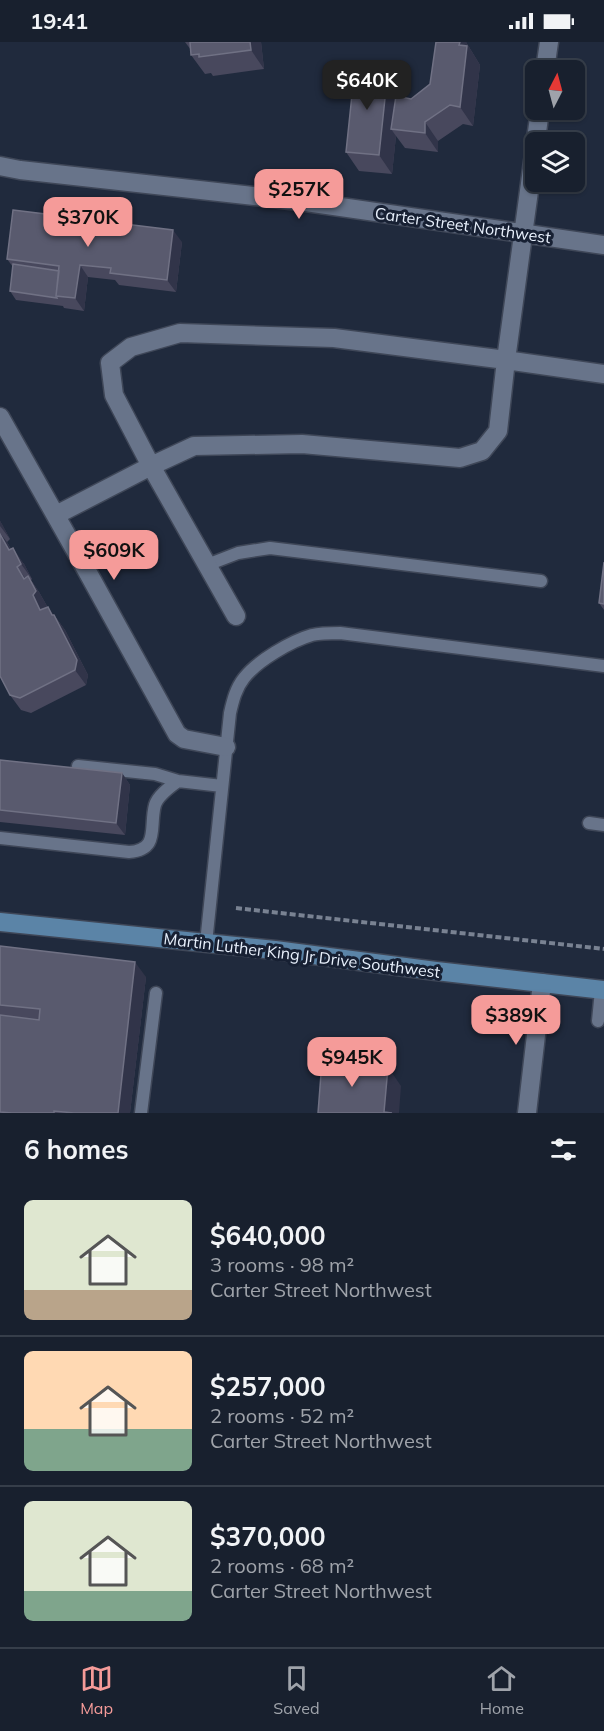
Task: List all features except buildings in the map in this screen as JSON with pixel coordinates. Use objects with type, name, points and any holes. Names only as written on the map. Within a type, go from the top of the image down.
[{"type":"main road","name":"Martin Luther King Jr Drive Southwest","points":[[0,922],[206,943],[602,990]]},
{"type":"street","points":[[56,515],[194,446],[302,444],[460,458],[482,452],[498,431],[539,120]]},
{"type":"street","name":"Carter Street Northwest","points":[[0,166],[299,201],[604,245]]},
{"type":"street","points":[[0,181],[20,170]]},
{"type":"street","points":[[236,616],[151,466],[114,395],[110,363],[130,347],[180,333],[322,338],[604,374]]},
{"type":"street","points":[[0,417],[177,734],[184,739],[226,747]]},
{"type":"street","points":[[526,1113],[542,983]]},
{"type":"lane","points":[[207,565],[238,553],[270,548],[541,582]]},
{"type":"lane","points":[[206,943],[233,698],[244,677],[268,657],[299,640],[318,634],[351,634],[604,666]]},
{"type":"lane","points":[[78,766],[155,774],[178,781],[222,786]]},
{"type":"lane","points":[[0,838],[140,852],[150,842],[156,803],[178,781]]},
{"type":"lane","points":[[589,823],[604,825]]},
{"type":"lane","points":[[598,1021],[602,990]]},
{"type":"lane","points":[[141,1113],[156,993]]},
{"type":"path","points":[[236,908],[604,949]]}]
